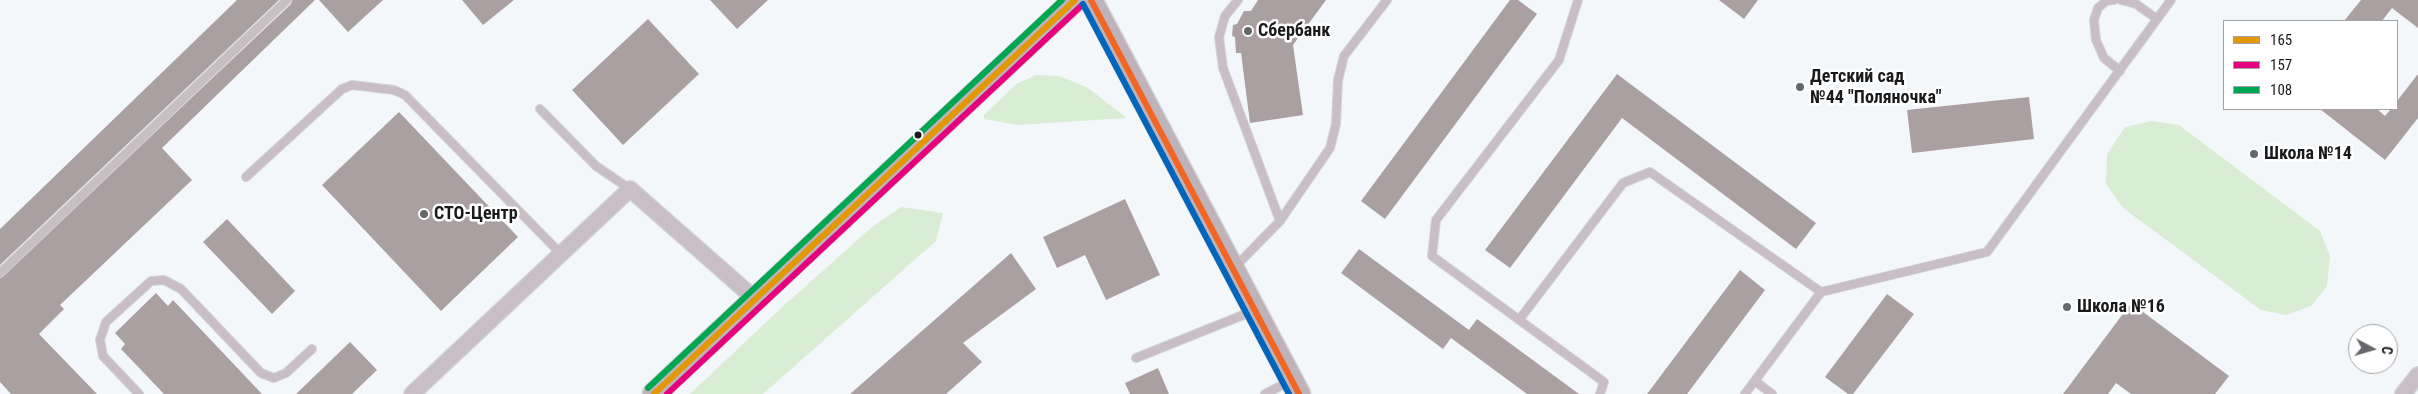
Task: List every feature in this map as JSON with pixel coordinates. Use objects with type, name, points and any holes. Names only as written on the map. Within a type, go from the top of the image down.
[{"type":"main road","points":[[654,394],[1075,0]]},
{"type":"main road","points":[[1091,0],[1296,387]]},
{"type":"street","points":[[412,394],[630,189],[756,299]]},
{"type":"street","points":[[2403,394],[2418,374]]},
{"type":"lane","points":[[0,273],[286,0]]},
{"type":"lane","points":[[1238,0],[1225,16],[1219,37],[1223,68],[1280,221]]},
{"type":"lane","points":[[1233,269],[1280,221],[1330,148],[1336,124],[1338,80],[1344,56],[1386,0]]},
{"type":"lane","points":[[1578,0],[1560,60],[1436,220],[1432,256],[1604,382],[1600,394]]},
{"type":"lane","points":[[2114,0],[2106,1],[2098,8],[2094,20],[2096,40],[2104,58],[2120,71]]},
{"type":"lane","points":[[2121,0],[2136,4],[2157,19]]},
{"type":"lane","points":[[1745,394],[1821,292],[1986,252],[2171,0]]},
{"type":"lane","points":[[246,177],[342,89],[352,85],[394,90],[405,95],[561,254]]},
{"type":"lane","points":[[540,109],[596,166],[630,189]]},
{"type":"lane","points":[[1519,320],[1623,183],[1650,172],[1821,292]]},
{"type":"lane","points":[[139,394],[103,356],[100,340],[106,322],[151,281],[164,280],[181,288],[261,373],[274,378],[286,373],[312,349]]},
{"type":"lane","points":[[1136,358],[1255,310]]},
{"type":"lane","points":[[1756,381],[1772,394]]},
{"type":"lane","points":[[1265,394],[1296,387]]},
{"type":"green space","points":[[1036,75],[1060,76],[1088,88],[1127,118],[1017,125],[984,119],[984,115],[1016,84]]},
{"type":"green space","points":[[2152,121],[2179,125],[2320,231],[2330,256],[2327,286],[2311,306],[2286,315],[2261,310],[2123,208],[2106,184],[2107,154],[2125,127]]},
{"type":"green space","points":[[901,207],[943,213],[936,241],[763,394],[690,394],[780,309],[872,227]]},
{"type":"building","points":[[237,0],[279,0],[0,265],[0,229]]},
{"type":"building","points":[[292,0],[315,0],[162,148],[192,180],[60,305],[64,309],[39,334],[97,394],[11,394],[0,382],[0,278],[291,4]]},
{"type":"building","points":[[319,0],[383,0],[348,32]]},
{"type":"building","points":[[462,0],[514,0],[483,25]]},
{"type":"building","points":[[710,0],[768,0],[737,29]]},
{"type":"building","points":[[1258,0],[1326,0],[1293,45],[1303,115],[1250,123],[1241,53],[1236,53],[1235,37],[1232,36],[1233,25],[1237,24],[1244,11],[1251,11]]},
{"type":"building","points":[[1510,0],[1518,0],[1537,14],[1385,219],[1361,201]]},
{"type":"building","points":[[1719,0],[1758,0],[1744,19]]},
{"type":"building","points":[[2361,0],[2418,0],[2418,28],[2392,8],[2383,20],[2345,20]]},
{"type":"building","points":[[648,19],[699,74],[623,145],[572,90]]},
{"type":"building","points":[[1617,74],[1816,223],[1796,249],[1622,118],[1510,268],[1485,250]]},
{"type":"building","points":[[2418,74],[2418,118],[2385,160],[2321,110],[2378,110],[2385,116],[2390,110],[2398,110],[2398,100]]},
{"type":"building","points":[[2029,97],[2034,139],[1912,153],[1907,110]]},
{"type":"building","points":[[399,112],[518,237],[441,311],[322,185]]},
{"type":"building","points":[[1125,199],[1160,275],[1106,300],[1085,255],[1057,268],[1043,237]]},
{"type":"building","points":[[227,219],[295,291],[272,314],[203,242]]},
{"type":"building","points":[[1359,249],[1469,330],[1477,319],[1579,394],[1527,394],[1451,338],[1443,349],[1341,273]]},
{"type":"building","points":[[1011,253],[1036,289],[963,343],[982,362],[946,394],[850,394]]},
{"type":"building","points":[[1740,270],[1765,290],[1687,394],[1647,394]]},
{"type":"building","points":[[156,293],[168,306],[173,300],[262,394],[164,394],[121,349],[125,344],[115,333]]},
{"type":"building","points":[[1887,294],[1914,314],[1853,394],[1848,394],[1825,377]]},
{"type":"building","points":[[2131,303],[2229,376],[2215,394],[2131,394],[2116,383],[2108,394],[2063,394]]},
{"type":"building","points":[[350,342],[377,370],[352,394],[296,394]]},
{"type":"building","points":[[1158,368],[1169,394],[1130,394],[1125,383]]},
{"type":"transit line","name":"108","points":[[648,388],[1062,0]]},
{"type":"transit line","name":"165","points":[[654,394],[1075,0]]},
{"type":"transit line","points":[[1091,0],[1299,394]]},
{"type":"transit line","points":[[1083,4],[1289,394]]},
{"type":"transit line","name":"157","points":[[667,394],[1081,6]]},
{"type":"place","name":"Сбербанк","points":[[1248,31]]},
{"type":"place","name":"Детский сад №44 \"Поляночка\"","points":[[1800,87]]},
{"type":"place","name":"Школа №14","points":[[2254,154]]},
{"type":"place","name":"СТО-Центр","points":[[424,214]]},
{"type":"place","name":"Школа №16","points":[[2067,307]]}]
